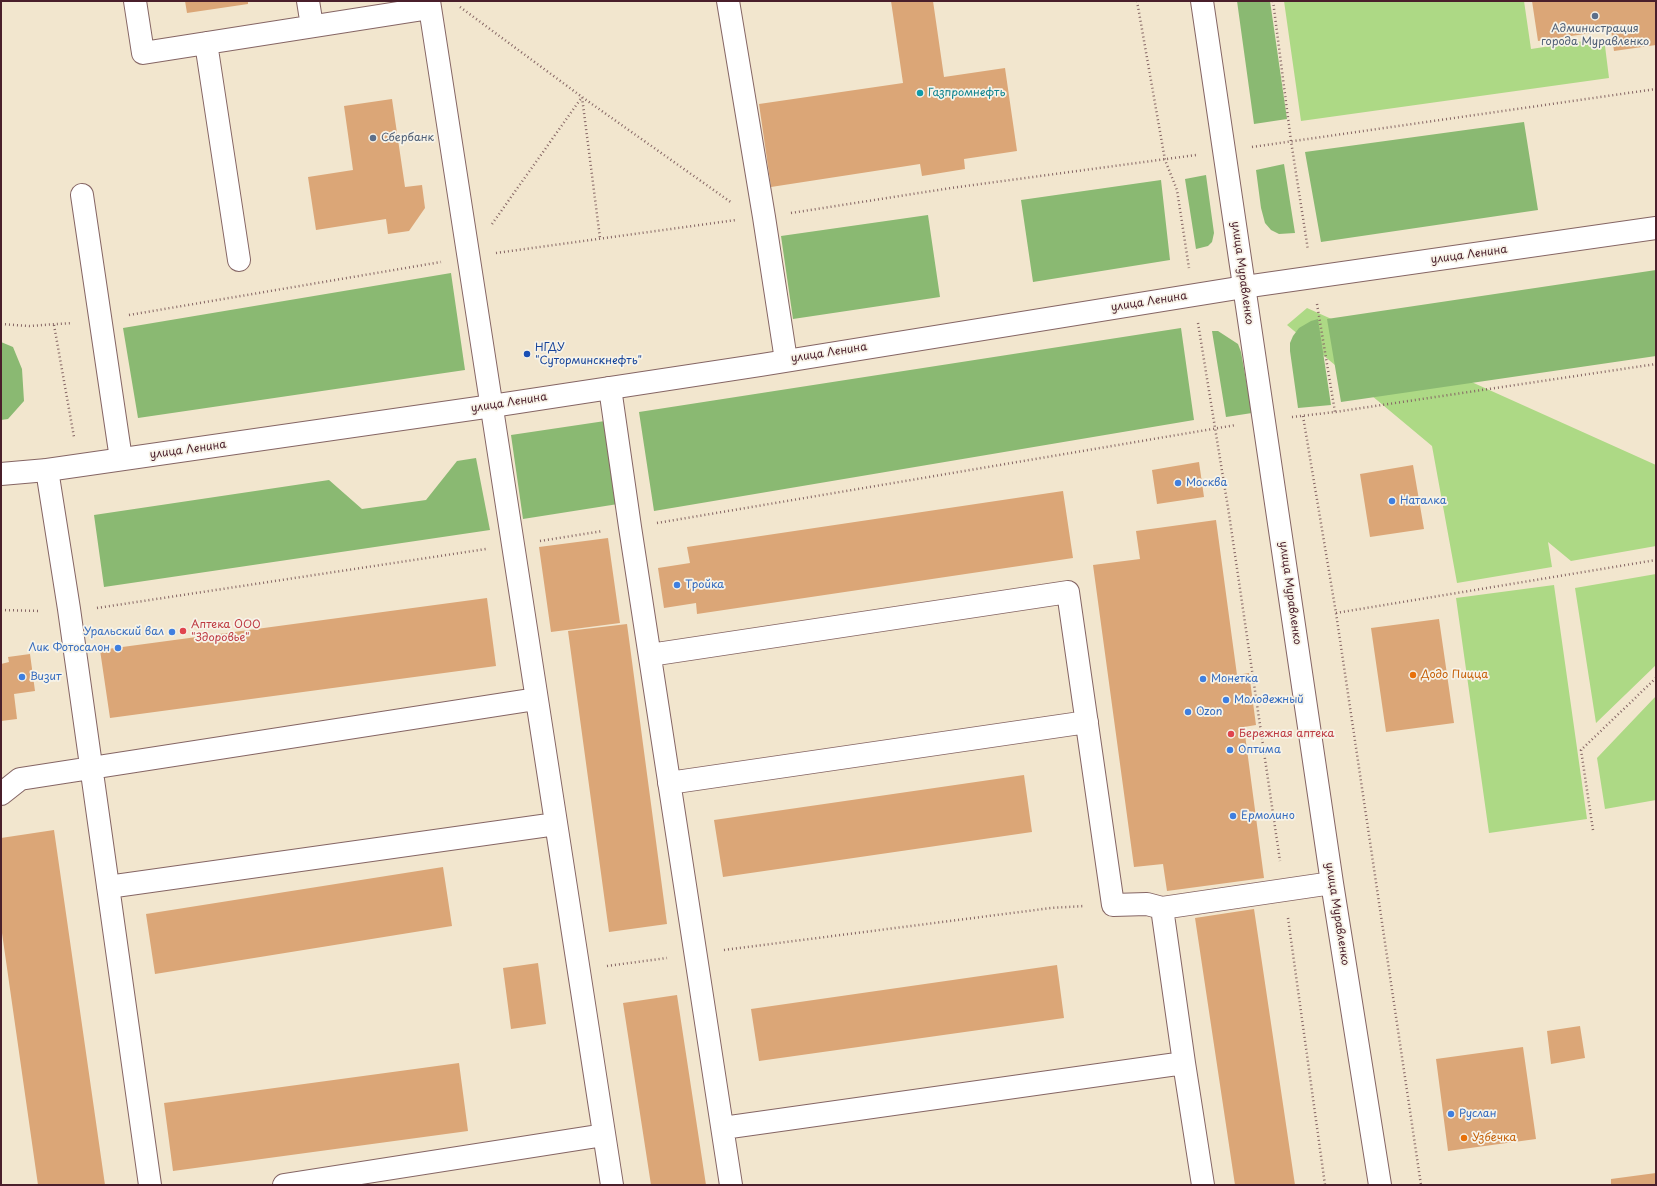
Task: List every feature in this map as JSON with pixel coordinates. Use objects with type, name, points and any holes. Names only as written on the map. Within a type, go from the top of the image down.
[{"type":"street","points":[[135,1],[143,53],[312,26],[429,4],[612,1185]]},
{"type":"street","points":[[308,1],[312,26]]},
{"type":"street","points":[[728,1],[759,217],[786,360]]},
{"type":"street","name":"улица Муравленко","points":[[1202,1],[1332,883],[1380,1185]]},
{"type":"street","points":[[206,43],[239,260]]},
{"type":"street","points":[[82,195],[120,459]]},
{"type":"street","name":"улица Ленина","points":[[1,474],[47,470],[492,406],[1244,287],[1656,228]]},
{"type":"street","points":[[610,388],[731,1185]]},
{"type":"street","points":[[47,470],[69,609],[150,1185]]},
{"type":"street","points":[[650,655],[1068,592],[1113,905],[1147,904],[1162,908],[1332,883]]},
{"type":"street","points":[[1,794],[20,779],[536,699]]},
{"type":"street","points":[[669,783],[1087,722]]},
{"type":"street","points":[[108,887],[556,824]]},
{"type":"street","points":[[1162,908],[1203,1185]]},
{"type":"street","points":[[723,1128],[1184,1064]]},
{"type":"street","points":[[284,1185],[604,1135]]},
{"type":"path","points":[[1137,1],[1164,160],[1177,190],[1214,428],[1232,529],[1285,891],[1325,1185]]},
{"type":"path","points":[[1273,1],[1291,141],[1312,278],[1335,412]]},
{"type":"path","points":[[457,6],[582,97],[759,217]]},
{"type":"path","points":[[1,324],[29,326],[54,325],[100,320],[468,257],[759,217],[951,188],[1164,160],[1656,89]]},
{"type":"path","points":[[468,257],[582,97]]},
{"type":"path","points":[[582,97],[600,238]]},
{"type":"path","points":[[1,610],[38,612],[94,608],[630,527],[1214,428],[1335,412],[1656,364]]},
{"type":"path","points":[[1302,416],[1336,613],[1421,1185]]},
{"type":"path","points":[[1336,613],[1656,560]]},
{"type":"path","points":[[1593,830],[1581,750],[1656,678]]},
{"type":"path","points":[[579,970],[1051,908],[1113,905]]},
{"type":"green space","points":[[1237,1],[1270,1],[1287,119],[1254,124]]},
{"type":"green space","points":[[1284,1],[1524,1],[1531,49],[1604,38],[1609,78],[1301,121]]},
{"type":"green space","points":[[1524,122],[1538,210],[1321,242],[1305,152]]},
{"type":"green space","points":[[1284,164],[1295,233],[1279,234],[1271,230],[1265,223],[1261,208],[1256,170]]},
{"type":"green space","points":[[1206,175],[1214,233],[1212,242],[1208,246],[1196,249],[1185,179]]},
{"type":"green space","points":[[1161,180],[1170,260],[1033,282],[1021,200]]},
{"type":"green space","points":[[928,215],[940,297],[793,319],[781,236]]},
{"type":"green space","points":[[1656,270],[1656,356],[1341,402],[1327,319]]},
{"type":"green space","points":[[451,273],[465,370],[138,418],[123,328]]},
{"type":"green space","points":[[1307,308],[1656,465],[1656,546],[1571,561],[1548,542],[1552,567],[1457,583],[1432,446],[1287,325]]},
{"type":"green space","points":[[1318,319],[1331,405],[1298,408],[1290,343],[1299,328]]},
{"type":"green space","points":[[1181,328],[1194,420],[654,511],[639,412]]},
{"type":"green space","points":[[1212,331],[1218,331],[1238,344],[1241,352],[1252,413],[1226,417]]},
{"type":"green space","points":[[1,342],[13,347],[22,369],[24,401],[8,419],[1,420]]},
{"type":"green space","points":[[605,421],[618,504],[523,519],[511,435]]},
{"type":"green space","points":[[476,458],[490,530],[104,587],[94,515],[329,480],[362,509],[426,500],[457,461]]},
{"type":"green space","points":[[1656,574],[1656,665],[1596,723],[1575,588]]},
{"type":"green space","points":[[1554,585],[1587,819],[1489,833],[1456,598]]},
{"type":"green space","points":[[1656,696],[1656,800],[1605,809],[1597,758]]},
{"type":"building","points":[[185,1],[248,1],[248,4],[187,13]]},
{"type":"building","name":"Газпромнефть","points":[[891,1],[933,1],[944,77],[1005,68],[1017,151],[964,159],[965,169],[922,176],[920,164],[771,187],[759,104],[903,83]]},
{"type":"building","name":"Администрация города Муравленко","points":[[1532,1],[1656,1],[1656,45],[1614,51],[1611,30],[1538,41]]},
{"type":"building","name":"Сбербанк","points":[[392,99],[405,187],[422,185],[425,208],[409,231],[388,234],[386,219],[316,230],[308,177],[353,170],[344,106]]},
{"type":"building","name":"Москва","points":[[1199,462],[1204,497],[1157,504],[1152,470]]},
{"type":"building","name":"Наталка","points":[[1413,465],[1424,529],[1370,537],[1360,474]]},
{"type":"building","points":[[1063,491],[1073,558],[697,614],[696,603],[664,608],[658,568],[690,563],[687,547]]},
{"type":"building","points":[[1216,520],[1237,675],[1249,673],[1256,725],[1244,727],[1264,878],[1167,891],[1163,864],[1134,867],[1093,565],[1140,559],[1136,531]]},
{"type":"building","points":[[608,538],[620,623],[551,632],[539,547]]},
{"type":"building","points":[[487,598],[496,666],[110,718],[100,650]]},
{"type":"building","name":"Додо Пицца","points":[[1439,619],[1454,723],[1386,732],[1371,628]]},
{"type":"building","points":[[627,624],[667,924],[609,932],[568,631]]},
{"type":"building","points":[[30,654],[35,691],[14,694],[17,719],[1,721],[1,664],[9,662],[8,657]]},
{"type":"building","points":[[1024,775],[1032,832],[723,877],[714,820]]},
{"type":"building","points":[[54,830],[105,1185],[38,1185],[1,926],[1,838]]},
{"type":"building","points":[[443,867],[452,926],[155,974],[146,914]]},
{"type":"building","points":[[1254,909],[1295,1185],[1235,1185],[1195,918]]},
{"type":"building","points":[[538,963],[546,1024],[511,1029],[503,968]]},
{"type":"building","points":[[1057,965],[1064,1018],[759,1061],[751,1009]]},
{"type":"building","points":[[677,995],[706,1185],[651,1185],[623,1003]]},
{"type":"building","points":[[1580,1026],[1585,1058],[1551,1064],[1547,1031]]},
{"type":"building","points":[[1523,1047],[1536,1139],[1448,1151],[1436,1059]]},
{"type":"building","points":[[459,1063],[468,1131],[173,1171],[164,1103]]},
{"type":"building","points":[[1656,1173],[1656,1185],[1611,1185],[1611,1179]]},
{"type":"place","name":"Администрация города Муравленко","points":[[1595,16]]},
{"type":"place","name":"Газпромнефть","points":[[920,93]]},
{"type":"place","name":"Сбербанк","points":[[373,138]]},
{"type":"place","name":"НГДУ \"Суторминскнефть\"","points":[[527,354]]},
{"type":"place","name":"Москва","points":[[1178,483]]},
{"type":"place","name":"Наталка","points":[[1392,501]]},
{"type":"place","name":"Тройка","points":[[677,585]]},
{"type":"place","name":"Аптека ООО \"Здоровье\"","points":[[183,631]]},
{"type":"place","name":"Уральский вал","points":[[172,632]]},
{"type":"place","name":"Лик Фотосалон","points":[[118,648]]},
{"type":"place","name":"Додо Пицца","points":[[1413,675]]},
{"type":"place","name":"Визит","points":[[22,677]]},
{"type":"place","name":"Монетка","points":[[1203,679]]},
{"type":"place","name":"Молодежный","points":[[1226,700]]},
{"type":"place","name":"Ozon","points":[[1188,712]]},
{"type":"place","name":"Бережная аптека","points":[[1231,734]]},
{"type":"place","name":"Оптима","points":[[1230,750]]},
{"type":"place","name":"Ермолино","points":[[1233,816]]},
{"type":"place","name":"Руслан","points":[[1451,1114]]},
{"type":"place","name":"Узбечка","points":[[1464,1138]]}]
